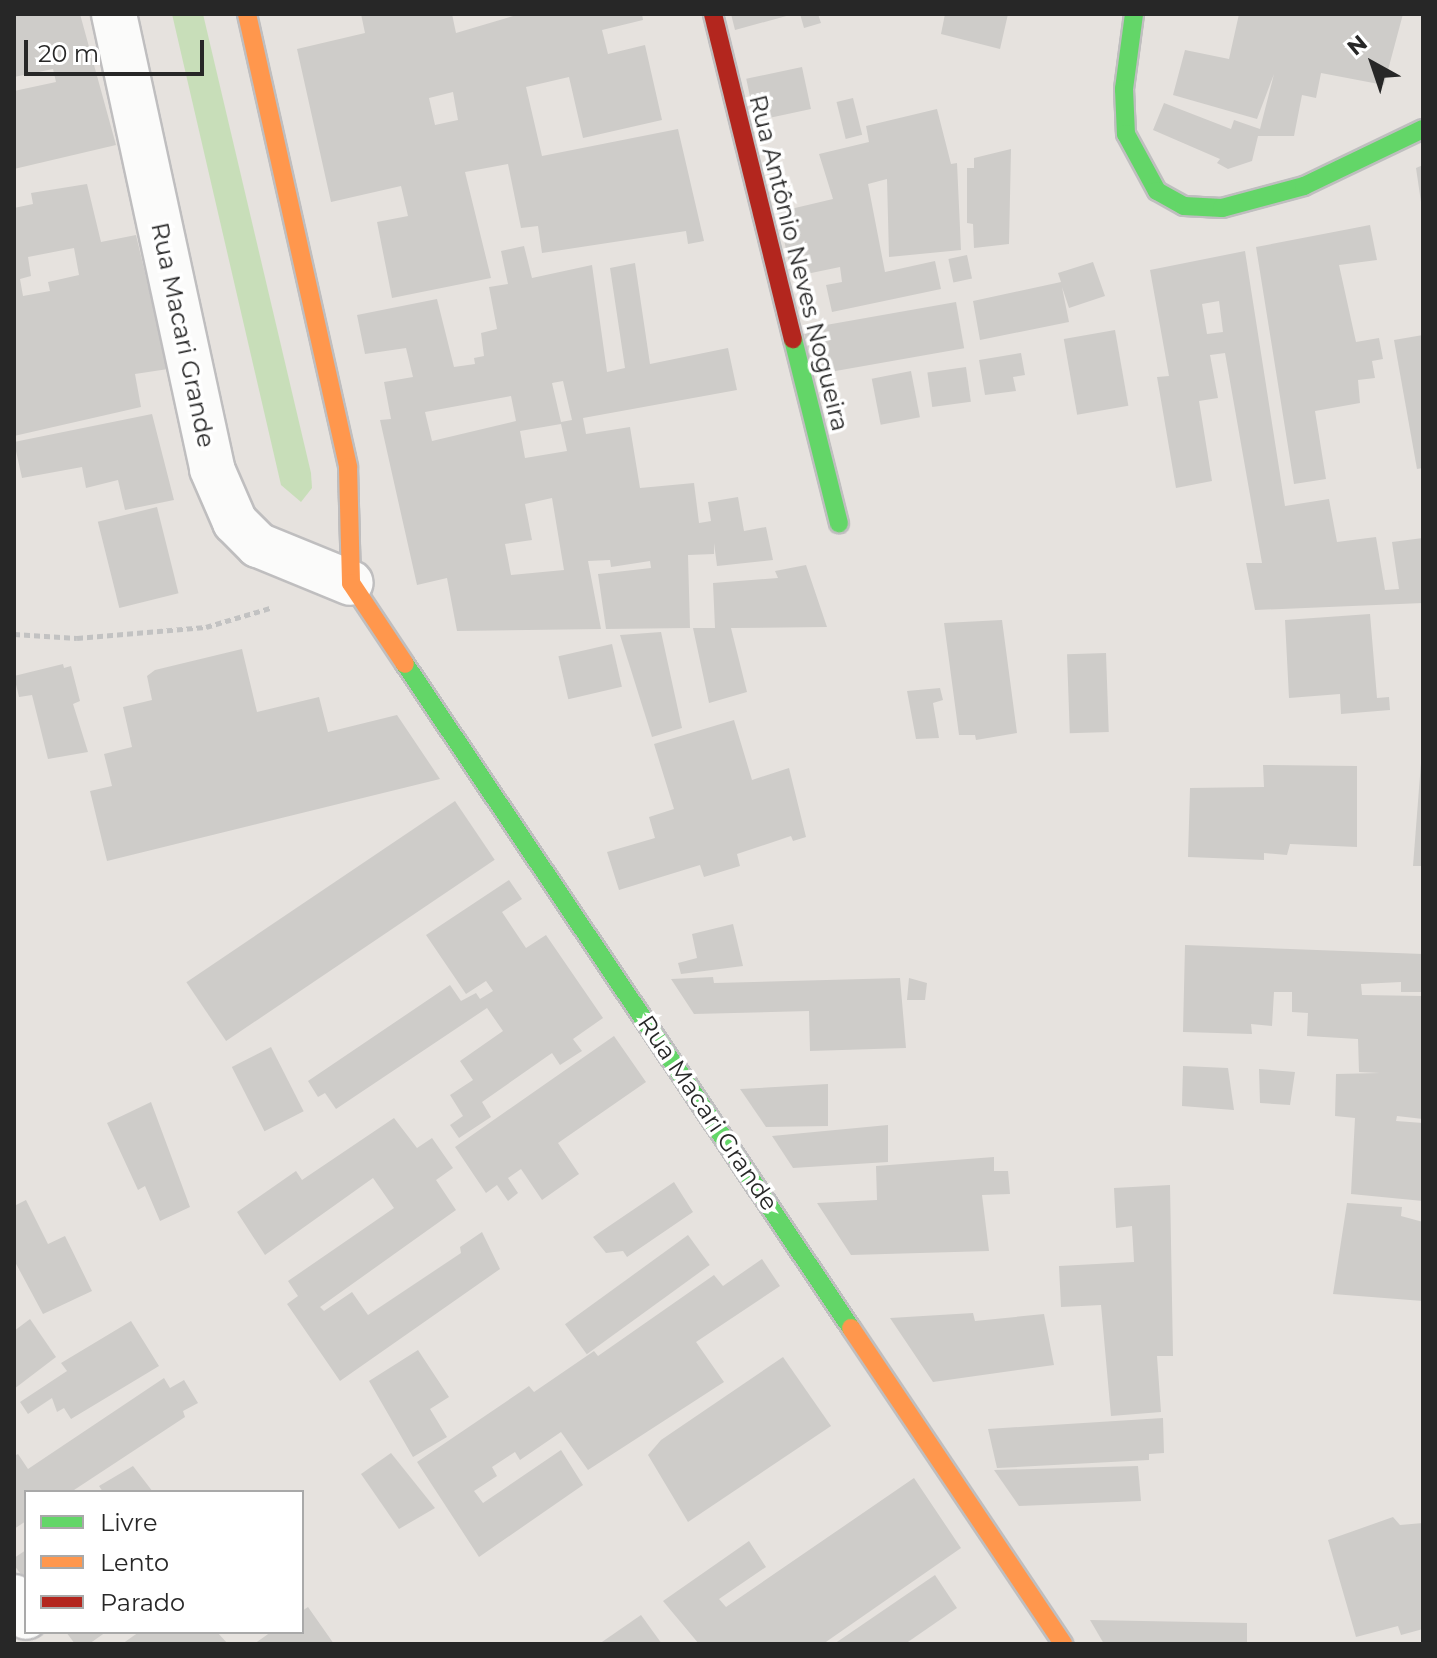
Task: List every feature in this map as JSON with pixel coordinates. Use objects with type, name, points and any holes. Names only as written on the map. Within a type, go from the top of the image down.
[{"type":"street","name":"Rua Macari Grande","points":[[114,14],[212,469],[235,522],[258,545],[351,583],[1063,1644]]},
{"type":"street","points":[[247,14],[348,467],[351,583]]},
{"type":"street","name":"Rua Antônio Neves Nogueira","points":[[713,14],[839,523]]},
{"type":"street","points":[[1134,14],[1124,89],[1126,134],[1135,158],[1157,191],[1184,206],[1222,208],[1304,186],[1423,129]]},
{"type":"path","points":[[14,634],[77,638],[206,627],[351,583]]},
{"type":"green space","points":[[172,14],[203,14],[311,473],[312,488],[301,502],[281,485]]},
{"type":"building","points":[[14,14],[80,14],[116,145],[14,169],[14,91],[56,82],[53,69],[14,77]]},
{"type":"building","points":[[361,14],[452,14],[456,33],[520,14],[642,14],[643,20],[602,30],[608,54],[645,45],[662,120],[583,138],[569,77],[526,87],[542,156],[678,129],[704,241],[688,244],[686,231],[542,253],[538,226],[521,228],[508,164],[465,172],[491,278],[392,298],[377,222],[408,216],[401,186],[331,202],[297,49],[365,33]],"holes":[[[453,92],[458,120],[435,125],[429,98]]]},
{"type":"building","points":[[731,14],[790,14],[790,15],[735,30]]},
{"type":"building","points":[[800,14],[818,14],[821,23],[804,28]]},
{"type":"building","points":[[945,14],[1008,14],[1000,49],[941,34]]},
{"type":"building","points":[[1239,14],[1403,14],[1384,85],[1321,73],[1316,98],[1302,95],[1294,136],[1258,136],[1252,161],[1228,169],[1217,163],[1220,159],[1153,130],[1164,103],[1231,129],[1234,120],[1260,129],[1274,74],[1257,119],[1173,95],[1185,50],[1229,59]]},
{"type":"building","points":[[802,67],[811,109],[755,121],[746,79]]},
{"type":"building","points":[[853,98],[862,135],[846,139],[837,102]]},
{"type":"building","points":[[937,109],[951,164],[957,163],[961,250],[889,257],[887,179],[868,184],[885,272],[935,261],[941,289],[832,312],[826,285],[842,282],[840,267],[792,277],[778,212],[833,199],[819,154],[869,142],[866,126]]},
{"type":"building","points":[[1011,149],[1009,244],[974,248],[973,224],[967,223],[967,168],[974,168],[974,158]]},
{"type":"building","points":[[1423,165],[1423,202],[1421,202],[1416,168]]},
{"type":"building","points":[[87,184],[101,242],[136,235],[168,369],[135,374],[141,407],[14,436],[14,208],[33,204],[31,193]],"holes":[[[74,248],[79,275],[48,282],[50,291],[23,296],[20,279],[31,276],[28,257]]]},
{"type":"building","points":[[1370,225],[1377,260],[1339,265],[1356,342],[1379,338],[1383,359],[1372,361],[1375,378],[1358,380],[1360,403],[1315,411],[1326,479],[1294,484],[1256,247]]},
{"type":"building","points":[[524,246],[532,278],[592,265],[607,372],[625,368],[610,268],[635,263],[650,364],[728,348],[737,390],[583,418],[586,434],[630,427],[640,488],[694,483],[699,523],[711,521],[708,502],[738,497],[744,531],[766,527],[773,560],[717,566],[714,543],[714,554],[688,555],[690,628],[606,629],[598,574],[651,568],[650,561],[611,567],[610,560],[588,561],[601,629],[457,631],[447,578],[417,585],[380,420],[391,419],[384,382],[413,377],[406,348],[365,354],[357,315],[437,299],[454,367],[475,364],[474,358],[484,356],[481,333],[497,329],[489,287],[508,284],[501,251]],"holes":[[[563,381],[572,420],[561,422],[552,383]],[[511,396],[516,421],[432,441],[425,412]],[[561,424],[567,451],[525,458],[520,431]],[[552,498],[564,570],[511,575],[505,544],[532,540],[525,504]]]},
{"type":"building","points":[[1245,251],[1285,506],[1329,499],[1337,542],[1376,537],[1385,590],[1399,589],[1392,542],[1423,538],[1423,603],[1255,610],[1246,563],[1262,563],[1225,353],[1210,355],[1218,398],[1199,401],[1212,481],[1176,488],[1157,377],[1169,376],[1150,270]],"holes":[[[1219,301],[1223,332],[1207,334],[1202,304]]]},
{"type":"building","points":[[967,255],[972,278],[953,282],[948,259]]},
{"type":"building","points":[[1093,262],[1105,296],[1069,308],[1062,287],[1069,322],[980,340],[973,301],[1061,282],[1058,273]]},
{"type":"building","points":[[956,302],[964,348],[812,375],[803,329]]},
{"type":"building","points":[[1115,330],[1128,406],[1077,415],[1064,339]]},
{"type":"building","points":[[1423,335],[1423,468],[1417,469],[1394,340]]},
{"type":"building","points":[[1021,353],[1025,375],[1013,377],[1016,391],[985,395],[979,360]]},
{"type":"building","points":[[966,367],[971,402],[932,407],[927,372]]},
{"type":"building","points":[[911,371],[920,417],[881,425],[872,379]]},
{"type":"building","points":[[152,414],[174,500],[125,510],[118,480],[86,488],[82,467],[22,478],[14,442]]},
{"type":"building","points":[[157,507],[179,593],[119,608],[98,522]]},
{"type":"building","points":[[806,565],[827,627],[731,628],[747,692],[709,703],[693,628],[715,628],[713,583],[778,578],[775,571]]},
{"type":"building","points":[[1370,614],[1377,698],[1389,697],[1390,710],[1341,714],[1340,694],[1289,698],[1285,620]]},
{"type":"building","points":[[1002,620],[1017,733],[976,740],[975,735],[959,735],[944,623]]},
{"type":"building","points":[[661,632],[682,728],[652,737],[620,635]]},
{"type":"building","points":[[612,644],[622,687],[568,699],[558,656]]},
{"type":"building","points":[[242,649],[257,712],[319,697],[328,732],[397,715],[440,779],[107,861],[90,791],[112,786],[104,754],[132,747],[123,707],[152,700],[147,676],[155,670]]},
{"type":"building","points":[[1106,653],[1109,732],[1070,733],[1067,654]]},
{"type":"building","points":[[63,664],[64,668],[71,666],[80,701],[73,704],[88,752],[48,759],[32,695],[19,697],[14,676]]},
{"type":"building","points":[[940,688],[943,700],[933,703],[939,738],[916,739],[907,691]]},
{"type":"building","points":[[734,720],[752,780],[789,768],[806,837],[793,841],[791,836],[737,854],[740,866],[704,877],[700,865],[619,890],[607,852],[655,838],[649,817],[674,809],[654,744]]},
{"type":"building","points":[[1421,763],[1423,866],[1413,866]]},
{"type":"building","points":[[1263,765],[1357,766],[1357,847],[1290,844],[1287,855],[1264,853],[1264,860],[1188,857],[1190,788],[1264,787]]},
{"type":"building","points":[[455,801],[495,860],[226,1041],[186,982]]},
{"type":"building","points":[[509,880],[522,899],[502,912],[526,948],[546,935],[603,1018],[573,1039],[582,1051],[560,1065],[552,1053],[482,1102],[491,1117],[459,1138],[450,1125],[463,1116],[450,1095],[473,1080],[460,1061],[503,1031],[487,1008],[336,1109],[325,1093],[318,1097],[308,1081],[450,985],[461,1001],[476,993],[480,999],[493,991],[486,981],[466,994],[426,935]]},
{"type":"building","points":[[733,924],[743,966],[681,974],[678,963],[697,958],[692,934]]},
{"type":"building","points":[[1185,945],[1423,954],[1423,992],[1401,992],[1401,982],[1361,984],[1362,995],[1423,996],[1423,1119],[1397,1116],[1396,1121],[1423,1123],[1423,1201],[1351,1194],[1355,1118],[1335,1116],[1336,1074],[1380,1073],[1359,1072],[1358,1039],[1307,1036],[1308,1013],[1292,1012],[1292,992],[1274,992],[1272,1026],[1251,1024],[1252,1034],[1183,1032]]},
{"type":"building","points":[[713,977],[714,983],[900,978],[906,1048],[810,1051],[809,1011],[694,1014],[671,979]]},
{"type":"building","points":[[909,978],[927,983],[925,1000],[907,1000]]},
{"type":"building","points":[[614,1036],[646,1082],[558,1143],[579,1174],[542,1200],[521,1169],[508,1178],[518,1193],[508,1201],[497,1185],[486,1193],[455,1147]]},
{"type":"building","points":[[271,1047],[304,1111],[264,1131],[232,1067]]},
{"type":"building","points":[[1183,1066],[1228,1068],[1234,1110],[1182,1106]]},
{"type":"building","points":[[1259,1069],[1295,1072],[1290,1105],[1260,1103]]},
{"type":"building","points":[[828,1084],[828,1126],[766,1127],[740,1089]]},
{"type":"building","points":[[151,1102],[190,1207],[160,1221],[145,1186],[138,1190],[107,1123]]},
{"type":"building","points":[[394,1118],[417,1148],[432,1138],[453,1168],[436,1180],[456,1210],[320,1307],[324,1311],[352,1292],[368,1315],[461,1253],[460,1247],[482,1232],[500,1269],[340,1381],[287,1304],[298,1296],[288,1281],[394,1208],[373,1178],[265,1255],[237,1212],[296,1171],[302,1180]]},
{"type":"building","points":[[888,1125],[888,1162],[793,1168],[772,1136]]},
{"type":"building","points":[[994,1157],[994,1171],[1008,1171],[1010,1194],[982,1195],[989,1251],[851,1255],[817,1203],[877,1200],[876,1166]]},
{"type":"building","points":[[674,1182],[693,1212],[627,1257],[623,1251],[606,1253],[593,1237]]},
{"type":"building","points":[[1170,1185],[1173,1356],[1157,1356],[1161,1412],[1111,1416],[1101,1305],[1061,1307],[1059,1266],[1134,1262],[1132,1226],[1116,1228],[1114,1188]]},
{"type":"building","points":[[26,1200],[48,1244],[65,1236],[92,1291],[43,1314],[14,1260],[14,1206]]},
{"type":"building","points":[[1347,1203],[1402,1207],[1401,1216],[1423,1222],[1423,1301],[1333,1294]]},
{"type":"building","points":[[688,1235],[710,1265],[587,1354],[565,1324]]},
{"type":"building","points":[[762,1259],[780,1286],[696,1342],[724,1382],[588,1470],[561,1432],[520,1460],[515,1452],[492,1467],[497,1476],[474,1491],[483,1503],[561,1450],[583,1485],[479,1557],[417,1462],[529,1386],[534,1392],[594,1351],[598,1356],[714,1275],[723,1286]]},
{"type":"building","points":[[973,1313],[975,1321],[1044,1314],[1054,1365],[933,1382],[890,1318]]},
{"type":"building","points":[[30,1319],[56,1357],[14,1389],[14,1331]]},
{"type":"building","points":[[131,1321],[159,1366],[71,1419],[64,1408],[57,1412],[52,1398],[28,1414],[20,1402],[67,1371],[61,1363]]},
{"type":"building","points":[[418,1350],[449,1397],[430,1409],[447,1437],[413,1457],[369,1381]]},
{"type":"building","points":[[783,1357],[831,1426],[688,1522],[648,1455],[661,1440]]},
{"type":"building","points":[[164,1378],[170,1388],[184,1380],[198,1403],[183,1411],[185,1417],[74,1490],[24,1490],[24,1522],[14,1529],[14,1456],[18,1454],[28,1469]]},
{"type":"building","points":[[1163,1418],[1164,1453],[1149,1454],[1149,1460],[997,1468],[988,1429]]},
{"type":"building","points":[[391,1453],[435,1508],[399,1529],[361,1474]]},
{"type":"building","points":[[133,1466],[151,1490],[102,1490],[99,1486]]},
{"type":"building","points":[[1138,1466],[1141,1501],[1019,1506],[994,1470]]},
{"type":"building","points":[[914,1478],[961,1548],[823,1644],[699,1644],[663,1601],[749,1541],[766,1567],[719,1599],[726,1607]]},
{"type":"building","points":[[1393,1517],[1400,1525],[1423,1523],[1423,1629],[1401,1635],[1398,1626],[1356,1637],[1328,1540]]},
{"type":"building","points":[[24,1551],[24,1578],[14,1565],[14,1558]]},
{"type":"building","points":[[935,1575],[957,1608],[905,1644],[834,1644]]},
{"type":"building","points":[[308,1607],[334,1644],[254,1644],[268,1634],[304,1634],[304,1610]]},
{"type":"building","points":[[641,1615],[662,1644],[599,1644]]},
{"type":"building","points":[[1090,1620],[1247,1623],[1247,1644],[1104,1644]]},
{"type":"building","points":[[68,1634],[103,1634],[89,1644],[75,1644]]},
{"type":"building","points":[[136,1634],[219,1634],[228,1644],[122,1644]]},
{"type":"traffic: fast","points":[[1134,14],[1124,89],[1126,134],[1157,191],[1184,206],[1222,208],[1304,186],[1423,129]]},
{"type":"traffic: fast","points":[[793,339],[839,523]]},
{"type":"traffic: fast","points":[[405,664],[851,1328]]},
{"type":"traffic: slow","points":[[247,14],[348,467],[351,583],[405,664]]},
{"type":"traffic: slow","points":[[851,1328],[1063,1644]]},
{"type":"traffic: jam","points":[[713,14],[793,339]]}]
